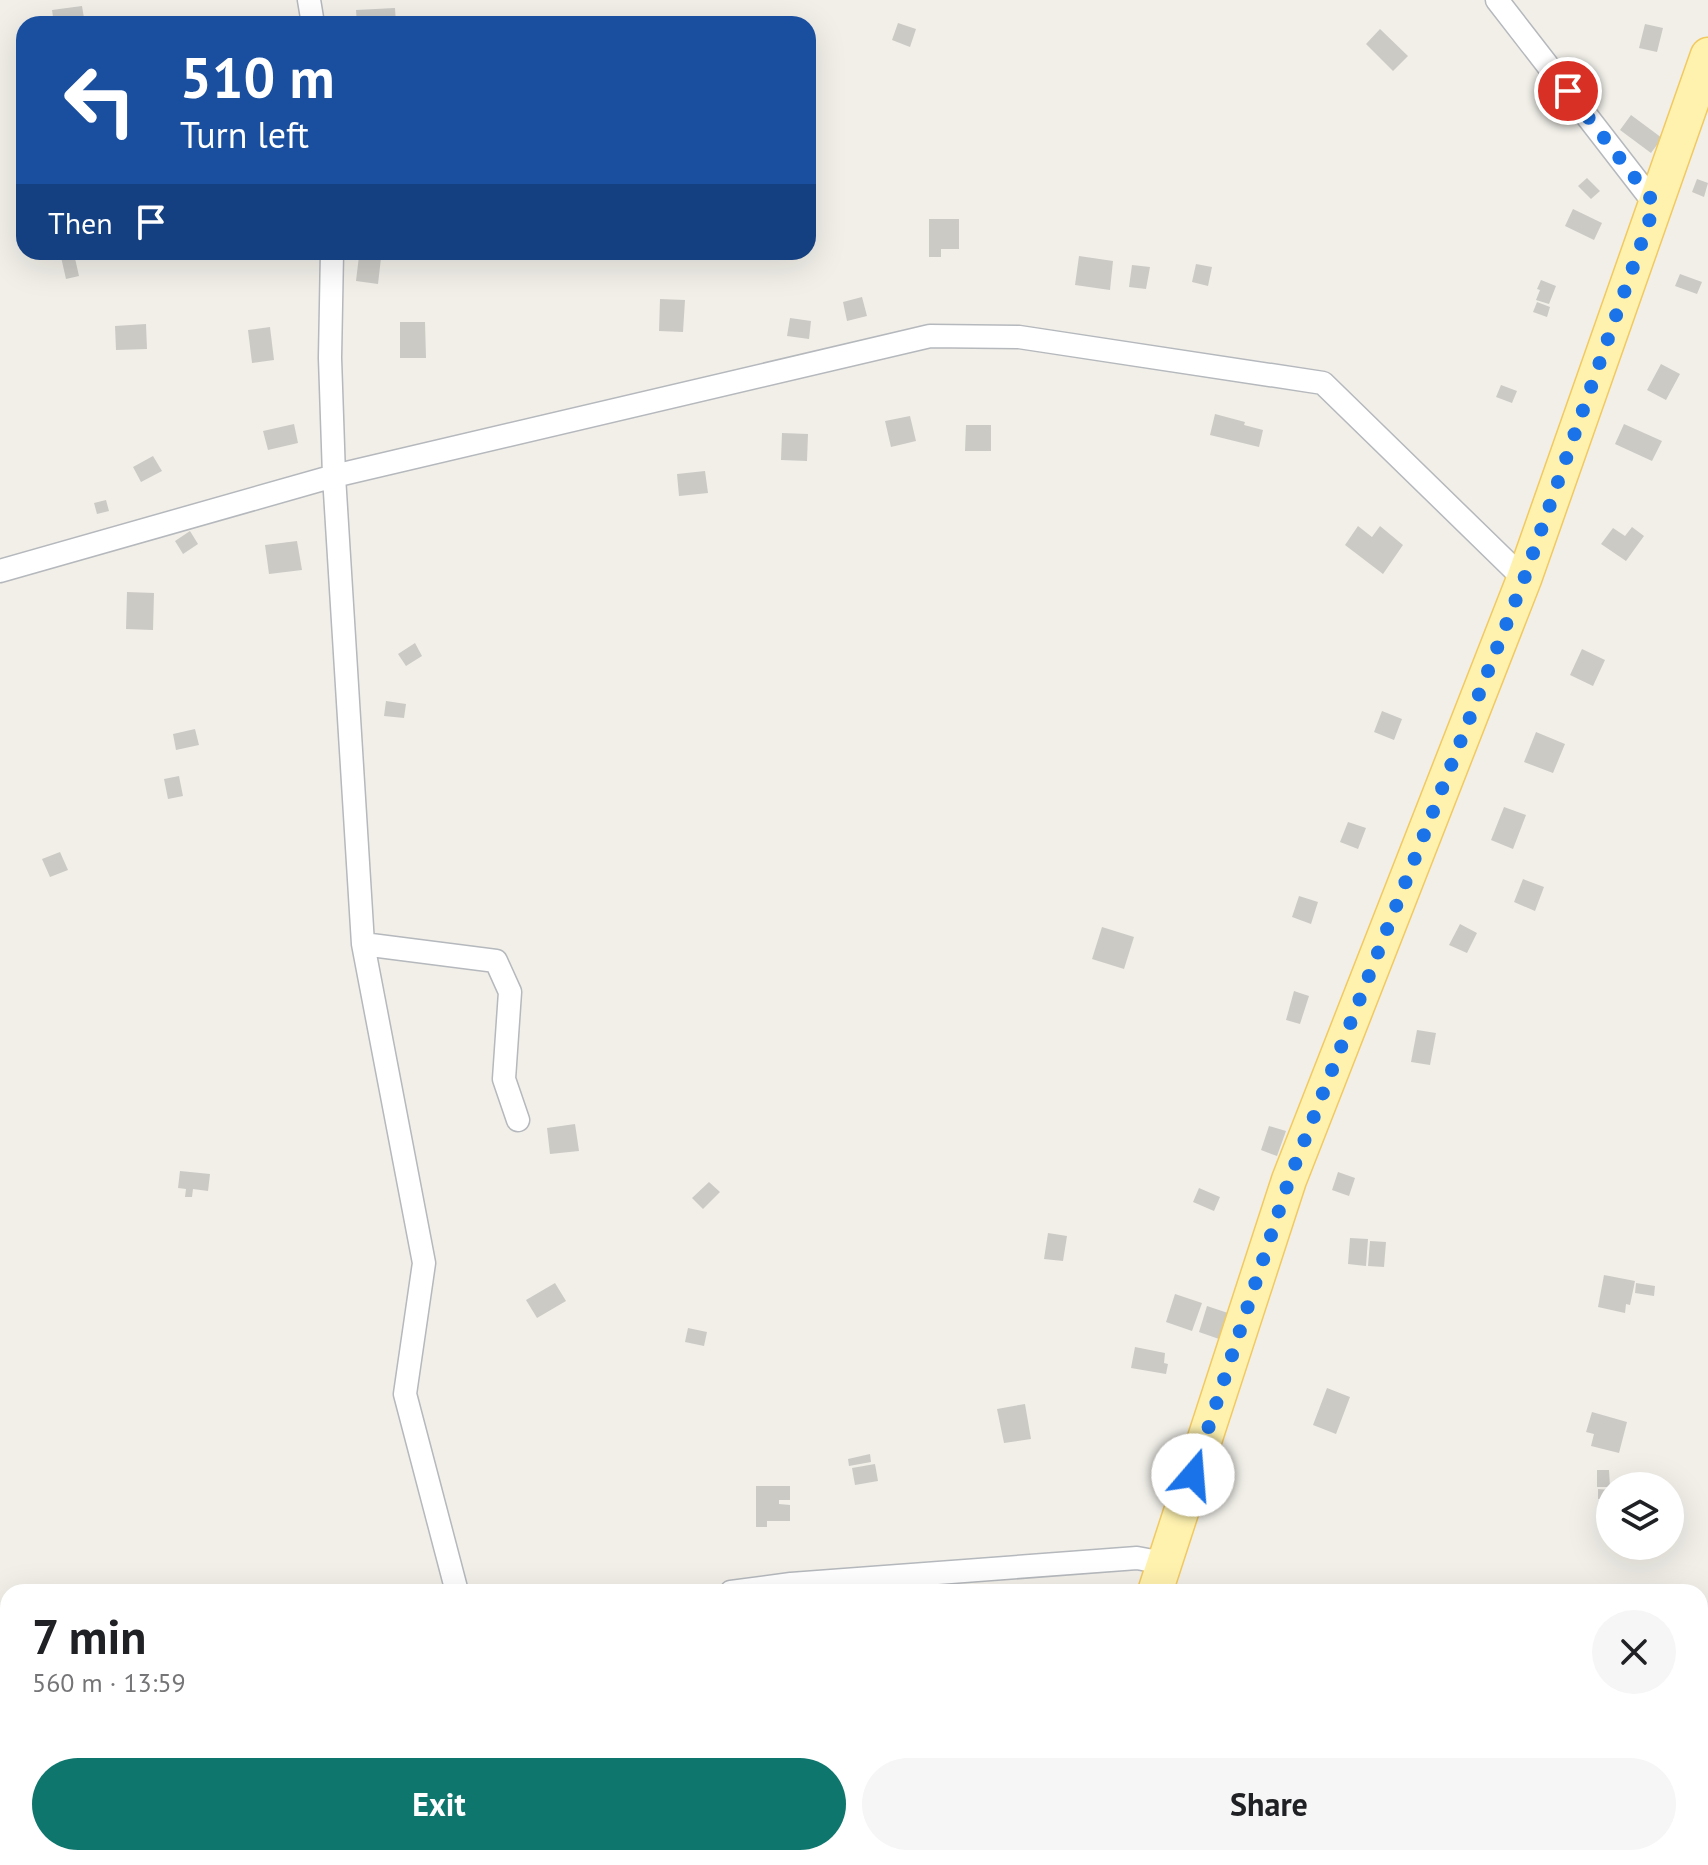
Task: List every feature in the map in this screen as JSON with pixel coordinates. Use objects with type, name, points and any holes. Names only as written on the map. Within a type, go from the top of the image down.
[{"type":"main road","points":[[1160,1578],[1289,1180],[1524,579],[1708,55]]},
{"type":"street","points":[[1497,0],[1655,204]]},
{"type":"street","points":[[332,260],[330,358],[334,476],[363,944],[424,1263],[405,1394],[455,1584]]},
{"type":"street","points":[[0,571],[334,476],[930,336],[1019,337],[1323,383],[1524,579]]},
{"type":"street","points":[[363,944],[496,961],[510,992],[504,1079],[518,1120]]},
{"type":"street","points":[[791,1584],[1137,1558],[1160,1578]]},
{"type":"building","points":[[82,6],[84,16],[53,16],[52,10]]},
{"type":"building","points":[[395,8],[396,16],[356,16],[356,10]]},
{"type":"building","points":[[898,23],[916,29],[910,47],[892,40]]},
{"type":"building","points":[[1645,24],[1663,28],[1657,52],[1639,48]]},
{"type":"building","points":[[1380,29],[1408,56],[1393,71],[1366,44]]},
{"type":"building","points":[[1631,115],[1662,138],[1651,153],[1620,130]]},
{"type":"building","points":[[1587,178],[1600,191],[1591,199],[1578,186]]},
{"type":"building","points":[[1697,179],[1708,183],[1704,197],[1692,192]]},
{"type":"building","points":[[1573,209],[1602,223],[1594,240],[1565,226]]},
{"type":"building","points":[[929,219],[959,219],[959,249],[941,249],[941,257],[929,257]]},
{"type":"building","points":[[1079,256],[1113,261],[1110,290],[1075,285]]},
{"type":"building","points":[[62,260],[75,260],[79,276],[66,279]]},
{"type":"building","points":[[359,260],[381,260],[378,284],[356,281]]},
{"type":"building","points":[[1196,264],[1212,267],[1208,286],[1192,282]]},
{"type":"building","points":[[1132,265],[1150,267],[1146,289],[1129,287]]},
{"type":"building","points":[[1680,274],[1702,282],[1697,294],[1675,286]]},
{"type":"building","points":[[1541,280],[1556,286],[1549,304],[1536,300]]},
{"type":"building","points":[[862,297],[867,316],[847,321],[843,302]]},
{"type":"building","points":[[660,299],[685,300],[683,332],[659,331]]},
{"type":"building","points":[[1537,302],[1550,307],[1547,317],[1533,312]]},
{"type":"building","points":[[790,318],[811,321],[809,339],[787,336]]},
{"type":"building","points":[[400,322],[425,322],[426,358],[400,358]]},
{"type":"building","points":[[146,324],[147,349],[116,350],[115,326]]},
{"type":"building","points":[[270,327],[274,360],[252,363],[248,330]]},
{"type":"building","points":[[1661,364],[1680,374],[1666,400],[1647,390]]},
{"type":"building","points":[[1501,385],[1517,391],[1512,403],[1496,397]]},
{"type":"building","points":[[1215,414],[1263,430],[1259,447],[1210,435]]},
{"type":"building","points":[[910,416],[916,441],[891,447],[885,421]]},
{"type":"building","points":[[294,424],[298,443],[268,450],[263,431]]},
{"type":"building","points":[[1624,424],[1662,441],[1652,461],[1615,444]]},
{"type":"building","points":[[966,425],[991,425],[991,451],[965,451]]},
{"type":"building","points":[[782,433],[808,434],[807,461],[781,460]]},
{"type":"building","points":[[153,456],[162,471],[141,482],[133,467]]},
{"type":"building","points":[[705,471],[708,493],[679,496],[677,474]]},
{"type":"building","points":[[106,500],[109,511],[97,514],[94,503]]},
{"type":"building","points":[[1358,526],[1372,537],[1380,526],[1403,545],[1383,574],[1345,545]]},
{"type":"building","points":[[1632,527],[1644,536],[1626,561],[1601,544],[1613,528],[1625,536]]},
{"type":"building","points":[[190,531],[198,544],[183,554],[175,541]]},
{"type":"building","points":[[297,541],[302,570],[269,574],[265,545]]},
{"type":"building","points":[[127,592],[154,593],[153,630],[126,629]]},
{"type":"building","points":[[415,643],[422,656],[406,666],[398,654]]},
{"type":"building","points":[[1582,649],[1605,660],[1593,686],[1570,675]]},
{"type":"building","points":[[386,701],[406,704],[404,718],[384,716]]},
{"type":"building","points":[[1382,711],[1402,719],[1394,740],[1374,732]]},
{"type":"building","points":[[195,729],[199,745],[176,750],[173,734]]},
{"type":"building","points":[[1536,732],[1565,744],[1553,773],[1524,762]]},
{"type":"building","points":[[179,776],[183,796],[168,799],[164,779]]},
{"type":"building","points":[[1504,807],[1526,815],[1513,849],[1491,840]]},
{"type":"building","points":[[1348,822],[1366,828],[1358,849],[1340,842]]},
{"type":"building","points":[[60,852],[68,870],[50,877],[42,859]]},
{"type":"building","points":[[1523,879],[1544,887],[1535,911],[1514,902]]},
{"type":"building","points":[[1299,896],[1318,902],[1311,924],[1292,917]]},
{"type":"building","points":[[1460,924],[1477,933],[1467,953],[1449,945]]},
{"type":"building","points":[[1102,927],[1134,937],[1124,969],[1092,959]]},
{"type":"building","points":[[1294,991],[1309,996],[1300,1024],[1286,1020]]},
{"type":"building","points":[[1417,1030],[1436,1033],[1430,1065],[1411,1062]]},
{"type":"building","points":[[575,1124],[579,1151],[550,1154],[547,1128]]},
{"type":"building","points":[[1269,1126],[1286,1131],[1277,1156],[1261,1150]]},
{"type":"building","points":[[180,1171],[210,1174],[208,1191],[193,1189],[192,1197],[185,1197],[186,1189],[178,1188]]},
{"type":"building","points":[[1338,1172],[1355,1178],[1349,1196],[1332,1190]]},
{"type":"building","points":[[709,1182],[720,1192],[703,1209],[692,1198]]},
{"type":"building","points":[[1199,1188],[1220,1197],[1214,1211],[1193,1202]]},
{"type":"building","points":[[1048,1233],[1067,1236],[1063,1261],[1044,1259]]},
{"type":"building","points":[[1350,1238],[1368,1239],[1366,1266],[1348,1264]]},
{"type":"building","points":[[1370,1241],[1386,1242],[1384,1267],[1368,1266]]},
{"type":"building","points":[[1604,1275],[1635,1281],[1625,1313],[1598,1307]]},
{"type":"building","points":[[555,1283],[566,1301],[537,1318],[526,1300]]},
{"type":"building","points":[[1636,1283],[1655,1286],[1654,1296],[1635,1293]]},
{"type":"building","points":[[1175,1294],[1202,1303],[1192,1331],[1166,1322]]},
{"type":"building","points":[[1207,1306],[1228,1313],[1219,1339],[1199,1332]]},
{"type":"building","points":[[688,1328],[707,1332],[704,1346],[685,1342]]},
{"type":"building","points":[[1135,1347],[1165,1353],[1164,1363],[1168,1364],[1166,1374],[1131,1368]]},
{"type":"building","points":[[1327,1388],[1350,1397],[1336,1434],[1313,1425]]},
{"type":"building","points":[[1025,1404],[1031,1439],[1004,1443],[997,1409]]},
{"type":"building","points":[[1592,1412],[1627,1422],[1619,1453],[1591,1446],[1594,1434],[1586,1432]]},
{"type":"building","points":[[870,1454],[871,1462],[849,1466],[848,1459]]},
{"type":"building","points":[[875,1464],[878,1481],[855,1485],[852,1468]]},
{"type":"building","points":[[756,1486],[790,1486],[790,1500],[779,1500],[779,1504],[790,1505],[790,1521],[767,1521],[767,1527],[756,1527]]},
{"type":"route","points":[[1193,1475],[1289,1180],[1524,579],[1655,204],[1568,91]]}]
